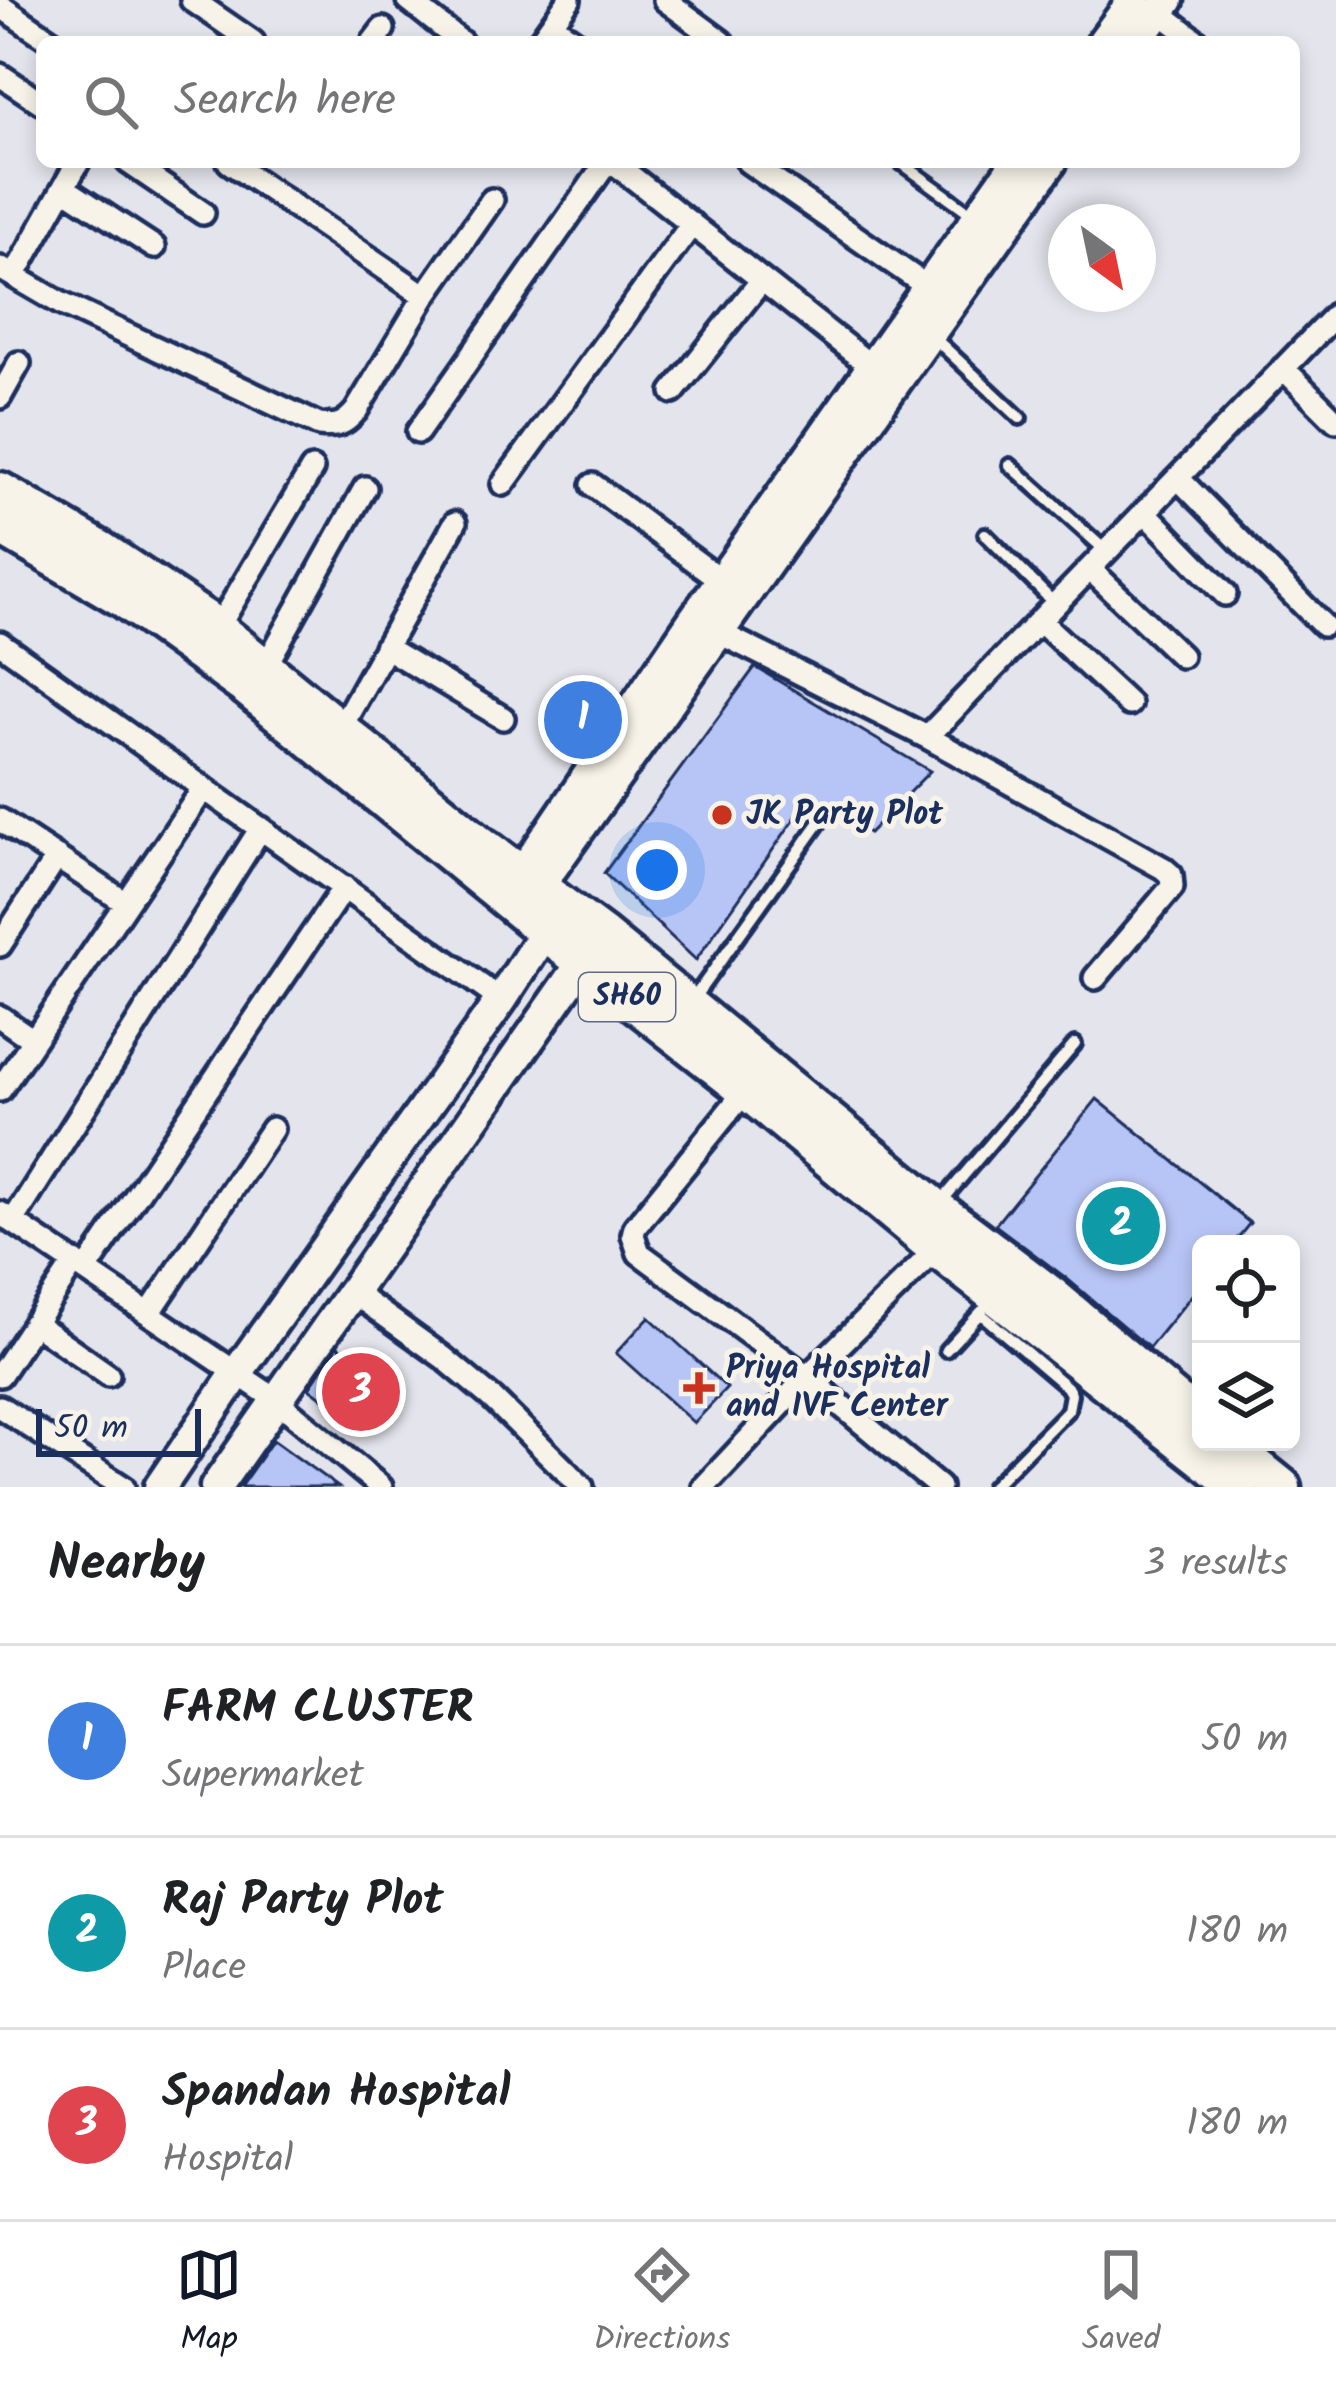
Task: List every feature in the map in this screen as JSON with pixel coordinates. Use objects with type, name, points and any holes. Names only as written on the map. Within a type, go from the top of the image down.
[{"type":"main road","name":"SH60","points":[[0,491],[101,550],[265,667],[542,899],[746,1090],[937,1249],[988,1304],[1239,1487]]},
{"type":"main road","name":"SH60","points":[[0,526],[124,598],[542,899]]},
{"type":"main road","name":"SH60","points":[[592,948],[688,1005],[936,1208],[1051,1295],[1192,1414]]},
{"type":"main road","points":[[1237,1451],[1282,1487]]},
{"type":"street","points":[[192,0],[245,36]]},
{"type":"street","points":[[409,0],[454,36]]},
{"type":"street","points":[[545,33],[569,0]]},
{"type":"street","points":[[664,0],[714,36]]},
{"type":"street","points":[[1111,36],[1153,4]]},
{"type":"street","points":[[1139,36],[1153,4]]},
{"type":"street","points":[[1153,4],[1191,36]]},
{"type":"street","points":[[0,6],[44,36]]},
{"type":"street","points":[[0,75],[36,99]]},
{"type":"street","points":[[75,168],[7,272],[60,303],[319,424],[336,427],[356,411],[425,296],[492,200]]},
{"type":"street","points":[[137,168],[203,213]]},
{"type":"street","points":[[238,168],[425,296]]},
{"type":"street","points":[[418,432],[606,168]]},
{"type":"street","points":[[618,168],[884,376]]},
{"type":"street","points":[[757,168],[928,288]]},
{"type":"street","points":[[706,627],[722,581],[884,376],[929,334],[989,226],[1014,168]]},
{"type":"street","points":[[160,1487],[501,1000],[542,899],[706,627],[884,376],[928,288],[1045,168]]},
{"type":"street","points":[[64,188],[154,247]]},
{"type":"street","points":[[503,484],[692,224]]},
{"type":"street","points":[[674,392],[762,280]]},
{"type":"street","points":[[927,737],[1336,314]]},
{"type":"street","points":[[0,397],[19,363]]},
{"type":"street","points":[[1283,368],[1336,422]]},
{"type":"street","points":[[217,629],[313,469]]},
{"type":"street","points":[[1178,478],[1323,625]]},
{"type":"street","points":[[593,485],[722,581]]},
{"type":"street","points":[[265,667],[365,488]]},
{"type":"street","points":[[1145,512],[1225,595]]},
{"type":"street","points":[[340,729],[455,523]]},
{"type":"street","points":[[1090,569],[1180,656]]},
{"type":"street","points":[[1048,613],[1130,704]]},
{"type":"street","points":[[706,627],[927,737],[1171,875],[1172,887],[1095,978]]},
{"type":"street","points":[[0,644],[501,1000]]},
{"type":"street","points":[[386,647],[503,718]]},
{"type":"street","points":[[0,1090],[204,788]]},
{"type":"street","points":[[0,820],[126,903]]},
{"type":"street","points":[[261,828],[7,1217],[275,1399],[381,1487]]},
{"type":"street","points":[[0,945],[57,857]]},
{"type":"street","points":[[0,1375],[344,887]]},
{"type":"street","points":[[216,1487],[592,948]]},
{"type":"street","points":[[0,1017],[33,1040]]},
{"type":"street","points":[[746,1090],[634,1227],[634,1245],[807,1377],[939,1487]]},
{"type":"street","points":[[150,1312],[272,1129]]},
{"type":"street","points":[[704,1487],[937,1249]]},
{"type":"street","points":[[351,1291],[445,1358],[582,1487]]},
{"type":"street","points":[[34,1323],[108,1375]]},
{"type":"street","points":[[0,1407],[123,1487]]},
{"type":"lane","points":[[908,168],[989,226]]},
{"type":"lane","points":[[929,334],[1020,418]]},
{"type":"lane","points":[[1010,465],[1107,552]]},
{"type":"lane","points":[[985,535],[1048,613]]},
{"type":"lane","points":[[688,1005],[821,819]]},
{"type":"lane","points":[[936,1208],[1075,1044]]},
{"type":"lane","points":[[946,1350],[988,1304],[1071,1394],[1067,1410],[992,1487]]},
{"type":"building","name":"JK Party Plot","points":[[755,667],[930,771],[869,833],[809,798],[696,960],[604,873]]},
{"type":"building","points":[[1097,1099],[1250,1223],[1240,1235],[1192,1235],[1192,1295],[1149,1348],[995,1225]]},
{"type":"building","points":[[649,1317],[727,1388],[694,1423],[616,1353]]},
{"type":"building","points":[[338,1346],[390,1385],[360,1426],[309,1388]]},
{"type":"building","points":[[273,1440],[338,1487],[240,1487]]},
{"type":"place","name":"FARM CLUSTER","points":[[583,720]]},
{"type":"place","name":"JK Party Plot","points":[[722,815]]},
{"type":"place","name":"Raj Party Plot","points":[[1121,1226]]},
{"type":"place","name":"Priya Hospital and IVF Center","points":[[699,1388]]},
{"type":"place","name":"Spandan Hospital","points":[[361,1392]]}]
